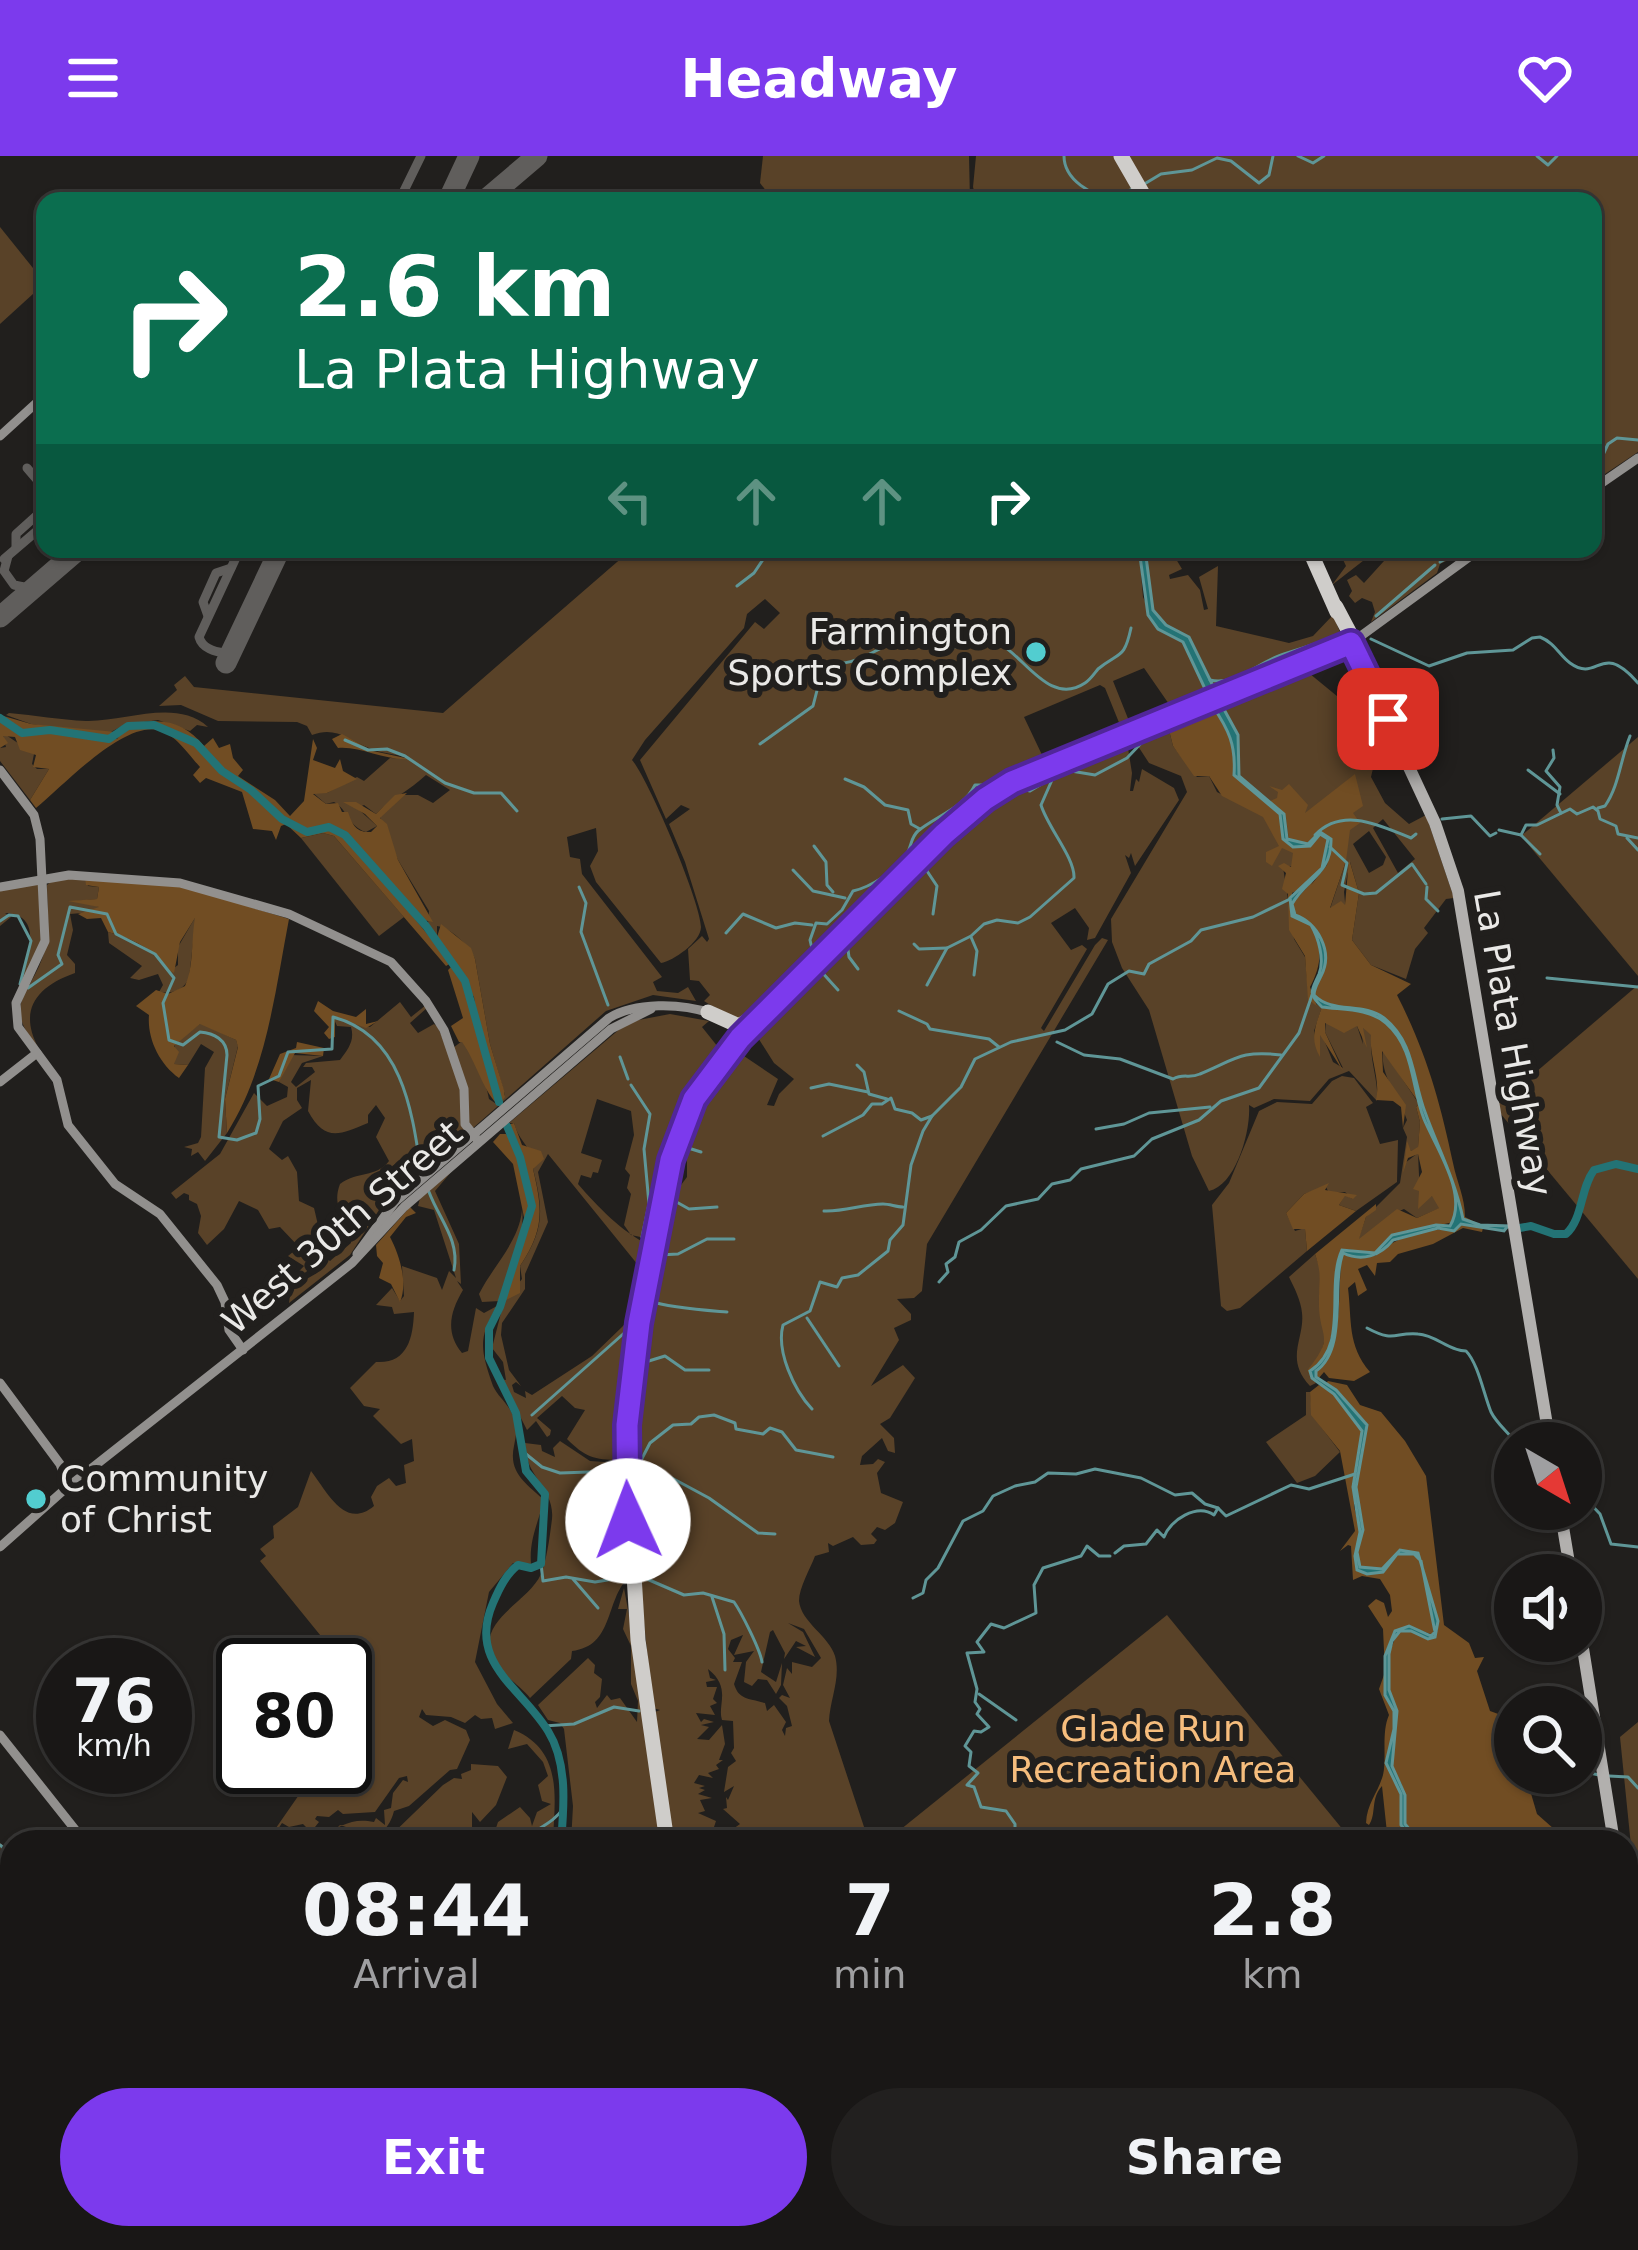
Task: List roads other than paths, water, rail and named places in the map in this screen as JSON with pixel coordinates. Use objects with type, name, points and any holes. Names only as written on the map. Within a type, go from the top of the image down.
[{"type":"highway","points":[[1120,156],[1142,192]]},
{"type":"highway","name":"La Plata Highway","points":[[1313,558],[1351,640]]},
{"type":"highway","points":[[696,1094],[743,1035],[985,799],[1044,764],[1351,640]]},
{"type":"highway","points":[[704,1011],[744,1024],[810,970]]},
{"type":"highway","points":[[665,1830],[638,1640],[628,1521],[627,1425],[639,1323],[671,1160],[696,1094],[732,1035],[704,1011]]},
{"type":"main road","points":[[0,436],[36,403]]},
{"type":"main road","points":[[1602,483],[1638,458]]},
{"type":"main road","points":[[1351,640],[1468,558]]},
{"type":"main road","name":"La Plata Highway","points":[[1351,640],[1436,823],[1459,894],[1547,1422]]},
{"type":"main road","points":[[0,770],[34,815],[43,878],[45,941],[16,1003],[17,1027],[26,1051],[18,1067]]},
{"type":"main road","points":[[0,887],[69,874],[180,883],[289,914],[391,962],[422,995],[444,1030],[464,1086],[464,1122],[476,1139]]},
{"type":"main road","name":"West 30th Street","points":[[69,1489],[341,1271],[395,1202],[476,1139],[609,1018],[632,1008],[704,1011]]},
{"type":"main road","points":[[704,1011],[743,1035]]},
{"type":"main road","points":[[17,1027],[57,1080],[68,1125],[115,1184],[160,1214],[217,1286],[229,1330],[243,1350]]},
{"type":"main road","points":[[0,1082],[37,1053]]},
{"type":"main road","points":[[0,1383],[61,1465],[69,1489]]},
{"type":"main road","points":[[0,1547],[69,1489]]},
{"type":"main road","points":[[0,1558],[69,1489]]},
{"type":"main road","points":[[1585,1662],[1611,1830]]},
{"type":"main road","points":[[0,1735],[75,1830]]},
{"type":"water","points":[[1140,558],[1146,558],[1153,610],[1166,625],[1189,637],[1215,690],[1207,693],[1183,642],[1158,629],[1148,615]]},
{"type":"water","points":[[1220,702],[1238,735],[1239,776],[1284,814],[1287,839],[1308,844],[1320,832],[1331,839],[1323,868],[1292,904],[1295,915],[1311,925],[1292,916],[1290,898],[1322,868],[1328,839],[1320,834],[1310,846],[1293,847],[1283,839],[1280,814],[1234,775],[1230,738],[1212,705]]},
{"type":"water","points":[[1311,926],[1326,957],[1314,995],[1330,1004],[1376,1013],[1394,1028],[1407,1050],[1463,1219],[1508,1226],[1504,1231],[1461,1224],[1454,1231],[1438,1228],[1393,1240],[1382,1250],[1370,1256],[1343,1253],[1332,1348],[1316,1377],[1336,1390],[1367,1425],[1356,1487],[1363,1530],[1357,1552],[1360,1567],[1382,1569],[1400,1550],[1418,1553],[1420,1560],[1414,1554],[1397,1554],[1383,1572],[1367,1574],[1357,1570],[1355,1556],[1360,1532],[1353,1487],[1362,1431],[1310,1371],[1329,1347],[1342,1250],[1375,1253],[1392,1235],[1450,1226],[1456,1200],[1395,1033],[1372,1015],[1322,1007],[1314,998],[1313,988],[1321,962]]},
{"type":"water","points":[[1422,1568],[1438,1621],[1435,1637],[1400,1631],[1389,1654],[1389,1690],[1397,1711],[1392,1766],[1405,1795],[1405,1824],[1410,1830],[1405,1830],[1401,1794],[1386,1763],[1394,1711],[1385,1695],[1385,1656],[1395,1631],[1409,1626],[1431,1636],[1435,1632]]},
{"type":"waterway","points":[[1064,156],[1074,179],[1093,192]]},
{"type":"waterway","points":[[1146,183],[1217,158],[1231,161],[1259,183],[1269,175],[1273,156]]},
{"type":"waterway","points":[[1298,156],[1313,163],[1324,156]]},
{"type":"waterway","points":[[1537,156],[1548,165],[1557,156]]},
{"type":"waterway","points":[[1127,192],[1132,189]]},
{"type":"waterway","points":[[1602,457],[1617,438],[1638,440]]},
{"type":"waterway","points":[[737,586],[764,558]]},
{"type":"waterway","points":[[1440,562],[1447,558]]},
{"type":"waterway","points":[[1376,616],[1435,565]]},
{"type":"waterway","points":[[760,744],[813,706],[822,671],[830,663],[853,661],[897,640],[919,635],[925,646],[951,647],[997,642],[1048,684],[1072,689],[1120,654],[1131,628]]},
{"type":"waterway","points":[[1210,680],[1239,676],[1275,657],[1341,634]]},
{"type":"waterway","points":[[1371,639],[1429,666],[1467,653],[1513,650],[1540,637],[1580,668],[1615,664],[1638,683]]},
{"type":"waterway","points":[[1017,788],[1030,791],[1065,770],[1095,775],[1127,758],[1148,736],[1216,708]]},
{"type":"waterway","points":[[0,718],[22,733],[50,730],[109,739],[128,726],[154,725],[196,743],[222,771],[282,819],[307,832],[329,827],[345,835],[426,926],[465,981],[499,1102]]},
{"type":"waterway","points":[[1598,808],[1605,806],[1613,790],[1630,736]]},
{"type":"waterway","points":[[345,740],[368,750],[387,749],[405,756],[445,783],[474,793],[501,793],[517,811]]},
{"type":"waterway","points":[[1553,750],[1546,771],[1560,787],[1557,805],[1561,813]]},
{"type":"waterway","points":[[1528,770],[1560,794]]},
{"type":"waterway","points":[[845,779],[864,787],[885,805],[908,810],[911,824],[920,829]]},
{"type":"waterway","points":[[927,985],[947,948],[984,924],[997,920],[1018,923],[1030,917],[1074,878],[1041,805],[1052,780]]},
{"type":"waterway","points":[[813,953],[810,940],[816,923],[827,924],[853,891],[895,867],[918,831],[957,806],[975,785],[985,785]]},
{"type":"waterway","points":[[1499,830],[1521,835],[1526,825],[1537,825],[1570,809],[1577,814],[1593,807],[1600,819],[1616,826],[1618,834],[1638,838]]},
{"type":"waterway","points":[[1442,819],[1471,816],[1490,836],[1496,833]]},
{"type":"waterway","points":[[1315,835],[1326,826],[1350,820],[1411,838],[1416,834]]},
{"type":"waterway","points":[[1521,835],[1540,854]]},
{"type":"waterway","points":[[1627,838],[1638,850]]},
{"type":"waterway","points":[[814,846],[826,862],[827,885],[833,892]]},
{"type":"waterway","points":[[1330,847],[1347,863],[1342,885],[1364,894],[1376,893],[1412,864],[1426,884]]},
{"type":"waterway","points":[[928,860],[927,871],[937,886],[933,914]]},
{"type":"waterway","points":[[793,870],[813,891],[845,898]]},
{"type":"waterway","points":[[579,887],[586,903],[581,932],[608,1005]]},
{"type":"waterway","points":[[1427,887],[1426,899],[1438,911]]},
{"type":"waterway","points":[[812,1409],[788,1370],[783,1325],[810,1311],[820,1282],[837,1287],[842,1278],[858,1275],[888,1251],[890,1240],[903,1225],[911,1165],[923,1131],[961,1087],[975,1059],[1011,1042],[1065,1030],[1092,1014],[1108,984],[1129,971],[1144,974],[1149,964],[1191,941],[1201,930],[1253,917],[1290,899]]},
{"type":"waterway","points":[[28,988],[62,964],[58,955],[70,907],[107,914],[116,934],[155,954],[174,978],[163,1003],[169,1040],[183,1045],[200,1032],[225,1045],[219,1137],[237,1140],[256,1133],[258,1086],[279,1076],[288,1052],[332,1049],[333,1017],[356,1026],[375,1040],[400,1078],[421,1171]]},
{"type":"waterway","points":[[726,933],[743,914],[776,928],[812,925]]},
{"type":"waterway","points":[[0,921],[18,916],[31,941],[20,984]]},
{"type":"waterway","points":[[971,937],[977,951],[974,975]]},
{"type":"waterway","points":[[847,943],[849,957],[858,969]]},
{"type":"waterway","points":[[914,944],[919,949],[947,948]]},
{"type":"waterway","points":[[819,969],[838,990]]},
{"type":"waterway","points":[[1547,978],[1638,987]]},
{"type":"waterway","points":[[939,1282],[959,1242],[981,1230],[1006,1206],[1038,1199],[1052,1184],[1070,1180],[1081,1169],[1134,1156],[1152,1139],[1199,1120],[1221,1101],[1259,1088],[1299,1033],[1312,995]]},
{"type":"waterway","points":[[899,1011],[930,1029],[989,1039],[999,1047]]},
{"type":"waterway","points":[[1057,1042],[1084,1055],[1120,1059],[1173,1079],[1247,1055],[1281,1055]]},
{"type":"waterway","points":[[620,1057],[628,1079]]},
{"type":"waterway","points":[[857,1065],[864,1072],[869,1094],[887,1099]]},
{"type":"waterway","points":[[811,1088],[829,1084],[868,1092]]},
{"type":"waterway","points":[[631,1085],[650,1114],[644,1149],[649,1204],[642,1237]]},
{"type":"waterway","points":[[823,1136],[863,1115],[872,1104],[891,1098],[895,1109],[921,1120],[932,1116]]},
{"type":"waterway","points":[[1096,1129],[1149,1113],[1210,1107]]},
{"type":"waterway","points":[[507,1126],[532,1206],[489,1329],[489,1358],[516,1413],[526,1471],[545,1494],[541,1564],[518,1565],[506,1577],[493,1603],[487,1642],[501,1673],[537,1715],[554,1744],[563,1785],[562,1830]]},
{"type":"waterway","points":[[685,1147],[701,1152]]},
{"type":"waterway","points":[[1514,1229],[1531,1226],[1566,1234],[1594,1170],[1616,1164],[1638,1169]]},
{"type":"waterway","points":[[429,1192],[451,1239],[454,1270]]},
{"type":"waterway","points":[[673,1200],[689,1209],[717,1207]]},
{"type":"waterway","points":[[824,1211],[876,1204],[903,1207]]},
{"type":"waterway","points":[[659,1255],[678,1254],[707,1239],[734,1239]]},
{"type":"waterway","points":[[532,1415],[631,1327],[642,1242]]},
{"type":"waterway","points":[[649,1301],[727,1312]]},
{"type":"waterway","points":[[807,1318],[839,1366]]},
{"type":"waterway","points":[[1367,1328],[1389,1336],[1425,1335],[1466,1351],[1498,1422]]},
{"type":"waterway","points":[[639,1364],[665,1356],[685,1370],[709,1370]]},
{"type":"waterway","points":[[635,1472],[650,1443],[673,1425],[714,1415],[735,1423],[736,1429],[782,1432],[796,1450],[833,1457]]},
{"type":"waterway","points":[[521,1450],[542,1467],[560,1473],[618,1471]]},
{"type":"waterway","points":[[913,1598],[923,1593],[926,1580],[938,1568],[963,1521],[983,1511],[993,1496],[1048,1473],[1095,1469],[1141,1478],[1175,1495],[1192,1493],[1218,1508]]},
{"type":"waterway","points":[[635,1472],[670,1477],[758,1533],[775,1534]]},
{"type":"waterway","points":[[1115,1553],[1124,1546],[1146,1544],[1157,1530],[1164,1537],[1178,1519],[1192,1512],[1214,1515],[1218,1508],[1226,1516],[1291,1485],[1309,1489],[1355,1474]]},
{"type":"waterway","points":[[1602,1519],[1611,1544],[1638,1547]]},
{"type":"waterway","points":[[1015,1830],[1006,1811],[981,1807],[974,1787],[967,1785],[978,1773],[969,1766],[971,1752],[965,1746],[974,1731],[989,1727],[977,1714],[977,1689],[967,1653],[984,1652],[977,1642],[991,1624],[1004,1628],[1036,1613],[1034,1585],[1043,1568],[1081,1556],[1087,1546],[1099,1556],[1110,1556]]},
{"type":"waterway","points":[[541,1564],[543,1581],[626,1577]]},
{"type":"waterway","points":[[640,1576],[684,1595],[703,1593],[734,1602],[762,1662]]},
{"type":"waterway","points":[[573,1579],[598,1608]]},
{"type":"waterway","points":[[712,1597],[724,1634],[725,1670]]},
{"type":"waterway","points":[[979,1694],[1016,1720]]},
{"type":"waterway","points":[[544,1726],[574,1724],[614,1707],[639,1711]]},
{"type":"waterway","points":[[1609,1776],[1628,1777],[1638,1788]]},
{"type":"waterway","points":[[538,1830],[564,1807]]},
{"type":"place","name":"Farmington Sports Complex","points":[[1036,652]]},
{"type":"place","name":"Community of Christ","points":[[36,1499]]},
{"type":"park label","name":"Glade Run Recreation Area","points":[[1153,1748]]}]
